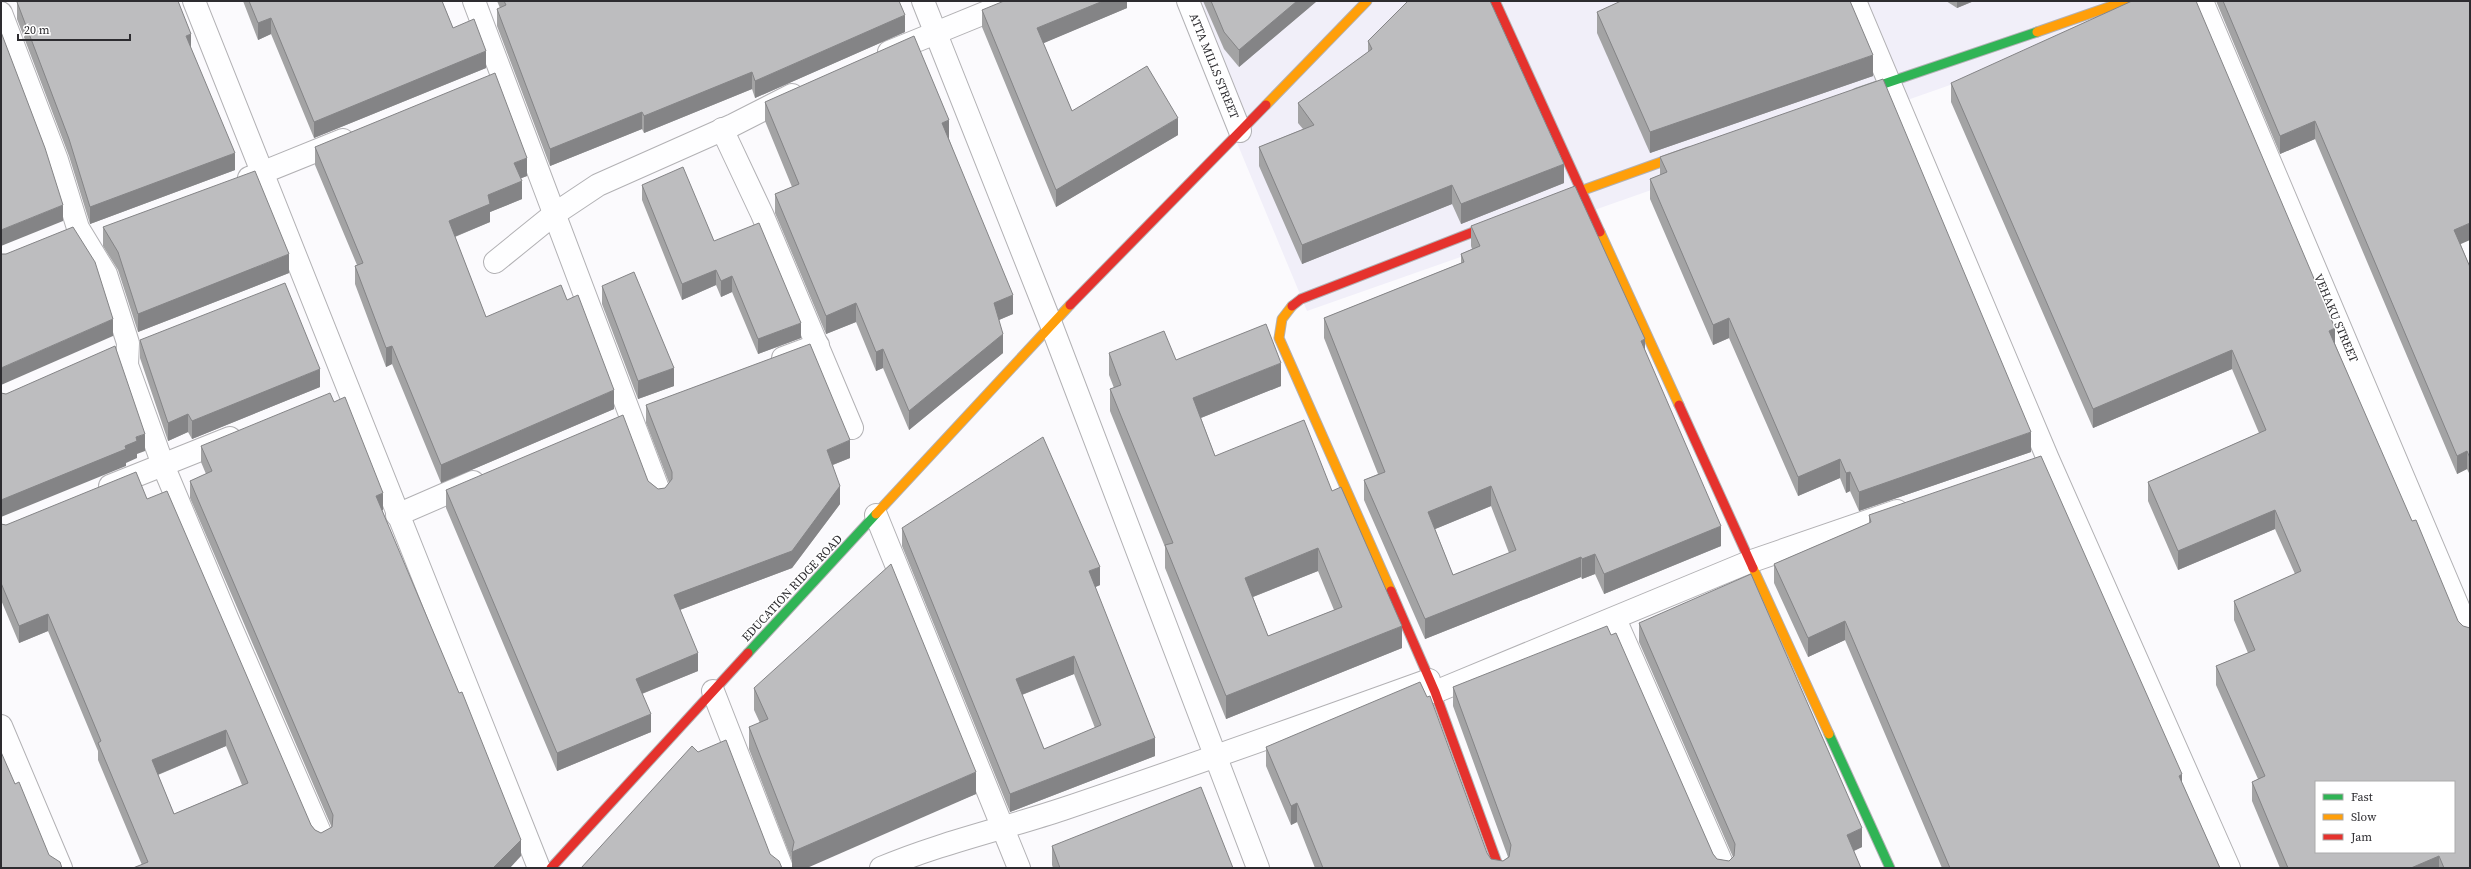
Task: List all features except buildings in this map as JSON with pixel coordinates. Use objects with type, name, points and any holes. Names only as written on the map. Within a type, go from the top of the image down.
[{"type":"street","points":[[194,1],[262,173],[296,283],[340,393],[397,515],[539,868]]},
{"type":"street","points":[[474,1],[493,78],[553,215],[622,419],[660,494]]},
{"type":"street","points":[[924,1],[1051,324],[1258,868]]},
{"type":"street","points":[[870,60],[1014,1]]},
{"type":"street","name":"ATTA MILLS STREET","points":[[1188,1],[1240,132]]},
{"type":"street","name":"EDUCATION RIDGE ROAD","points":[[551,868],[1051,324],[1367,1]]},
{"type":"street","points":[[1495,1],[1582,190],[1749,562],[1890,868]]},
{"type":"street","points":[[1855,1],[2048,459],[2229,868]]},
{"type":"street","points":[[1851,95],[2126,1]]},
{"type":"street","name":"VEHAKU STREET","points":[[2202,1],[2470,635]]},
{"type":"street","points":[[7,9],[81,234],[106,274],[128,346],[127,365],[163,465],[227,618],[322,837]]},
{"type":"street","points":[[495,262],[553,215],[598,185],[722,129],[768,105],[812,86]]},
{"type":"street","points":[[722,129],[762,214],[852,428]]},
{"type":"street","points":[[232,184],[363,131]]},
{"type":"street","points":[[1537,207],[1701,148]]},
{"type":"street","points":[[1499,868],[1432,686],[1279,338],[1280,321],[1287,309],[1301,299],[1508,218]]},
{"type":"street","points":[[57,237],[107,231]]},
{"type":"street","points":[[767,364],[818,345]]},
{"type":"street","points":[[622,419],[651,408]]},
{"type":"street","points":[[89,494],[251,429]]},
{"type":"street","points":[[2025,467],[2048,459]]},
{"type":"street","points":[[397,515],[491,475]]},
{"type":"street","points":[[881,868],[913,854],[1003,829],[1432,686],[1615,619],[1749,562],[1913,505]]},
{"type":"street","points":[[876,515],[1019,868]]},
{"type":"street","points":[[1615,619],[1724,868]]},
{"type":"street","points":[[713,691],[782,868]]},
{"type":"street","points":[[1,726],[61,868]]},
{"type":"shaded area","points":[[1178,1],[2189,1],[1307,311]]},
{"type":"traffic: fast","points":[[1857,93],[2037,32]]},
{"type":"traffic: fast","points":[[748,653],[876,514]]},
{"type":"traffic: fast","points":[[1829,734],[1890,868]]},
{"type":"traffic: slow","points":[[1266,105],[1367,1]]},
{"type":"traffic: slow","points":[[2037,32],[2126,1]]},
{"type":"traffic: slow","points":[[1550,202],[1689,152]]},
{"type":"traffic: slow","points":[[1600,232],[1679,405]]},
{"type":"traffic: slow","points":[[876,514],[1070,305]]},
{"type":"traffic: slow","points":[[1292,306],[1282,319],[1279,338],[1391,591]]},
{"type":"traffic: slow","points":[[1753,568],[1829,734]]},
{"type":"traffic: jam","points":[[1495,1],[1600,232]]},
{"type":"traffic: jam","points":[[1070,305],[1266,105]]},
{"type":"traffic: jam","points":[[1292,306],[1301,299],[1499,222]]},
{"type":"traffic: jam","points":[[1679,405],[1753,568]]},
{"type":"traffic: jam","points":[[1391,591],[1435,692],[1499,868]]},
{"type":"traffic: jam","points":[[551,868],[748,653]]}]
